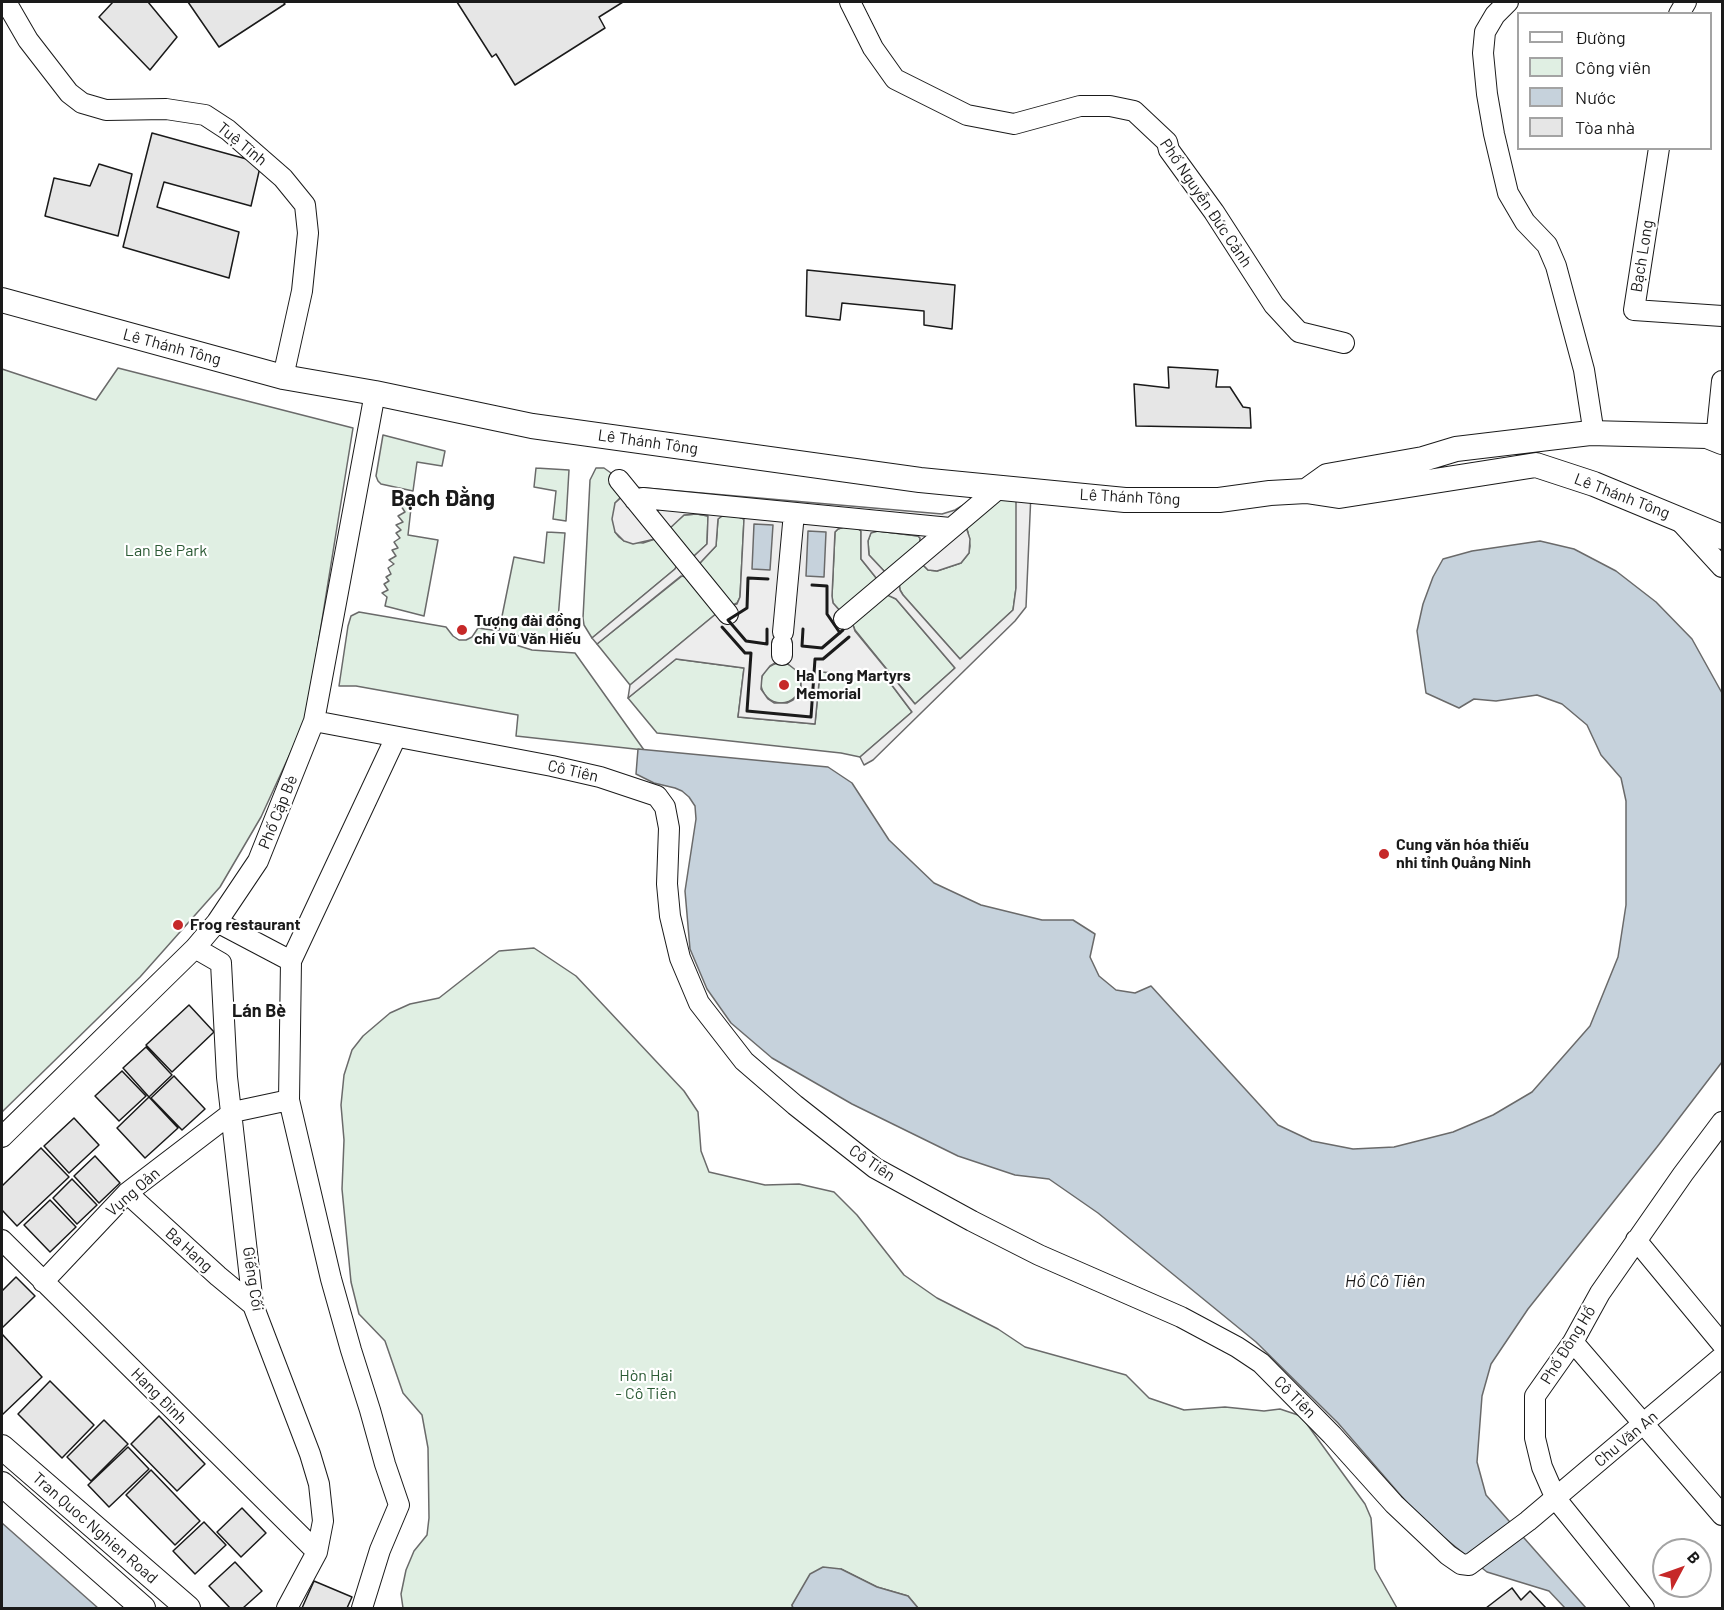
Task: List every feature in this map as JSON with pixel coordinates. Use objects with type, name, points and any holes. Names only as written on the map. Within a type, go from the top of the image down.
[{"type":"main road","name":"Lê Thánh Tông","points":[[2,300],[283,377],[375,393],[532,426],[920,480],[1125,500],[1219,500],[1306,491],[1339,496],[1536,465],[1594,484],[1722,537]]},
{"type":"main road","name":"Lê Thánh Tông","points":[[1306,491],[1327,476],[1423,459],[1456,449],[1590,433],[1707,436],[1719,441]]},
{"type":"main road","name":"Tran Quoc Nghien Road","points":[[2,1447],[188,1608]]},
{"type":"main road","name":"Tran Quoc Nghien Road","points":[[2,1484],[142,1608]]},
{"type":"street","name":"Tuệ Tĩnh","points":[[6,2],[28,40],[69,93],[82,103],[106,110],[166,109],[205,115],[228,130],[284,178],[305,205],[308,233],[302,291],[283,377]]},
{"type":"street","name":"Phố Nguyễn Đức Cảnh","points":[[850,2],[873,48],[896,79],[967,115],[1014,123],[1080,106],[1110,106],[1134,111],[1167,142],[1169,150],[1214,212],[1274,305],[1299,332],[1344,343]]},
{"type":"street","points":[[1508,2],[1495,15],[1485,32],[1487,94],[1494,134],[1508,193],[1525,222],[1547,245],[1556,266],[1584,370],[1593,428],[1590,433]]},
{"type":"street","name":"Bạch Long","points":[[1659,150],[1634,310],[1722,316]]},
{"type":"street","points":[[1719,441],[1722,381]]},
{"type":"street","name":"Phố Cặp Bè","points":[[2,1137],[195,948],[217,922],[258,861],[314,721],[375,393]]},
{"type":"street","points":[[619,480],[728,614]]},
{"type":"street","points":[[844,619],[999,488]]},
{"type":"street","points":[[635,500],[643,498],[950,528]]},
{"type":"street","points":[[782,644],[794,513]]},
{"type":"street","points":[[1676,517],[1722,567]]},
{"type":"street","name":"Cô Tiên","points":[[314,721],[579,772],[631,786],[657,796],[665,807],[669,828],[667,884],[670,916],[680,958],[699,1003],[744,1061],[795,1105],[875,1168],[1039,1255],[1181,1317],[1237,1347],[1261,1363],[1332,1435],[1394,1504],[1461,1564],[1469,1565],[1528,1521]]},
{"type":"street","points":[[362,1608],[380,1550],[399,1505],[331,1279],[289,1100],[291,961],[396,737]]},
{"type":"street","points":[[217,922],[291,961]]},
{"type":"street","name":"Giếng Cối","points":[[195,948],[221,963],[227,1077],[233,1112],[253,1305],[310,1454],[319,1484],[323,1521],[317,1552],[287,1608]]},
{"type":"street","points":[[233,1112],[289,1100]]},
{"type":"street","name":"Vụng Oản","points":[[43,1282],[127,1193],[233,1112]]},
{"type":"street","name":"Phố Đông Hồ","points":[[1644,1608],[1556,1499],[1542,1467],[1535,1438],[1535,1396],[1573,1342],[1600,1293],[1636,1240],[1722,1122]]},
{"type":"street","name":"Ba Hang","points":[[127,1193],[253,1305]]},
{"type":"street","name":"Hang Đinh","points":[[2,1240],[317,1552]]},
{"type":"street","points":[[1636,1240],[1722,1344]]},
{"type":"street","points":[[1573,1342],[1722,1515]]},
{"type":"street","name":"Chu Văn An","points":[[1528,1521],[1722,1357]]},
{"type":"green space","name":"Lan Be Park","points":[[118,368],[353,428],[306,719],[261,817],[220,887],[140,977],[2,1112],[2,369],[96,400]]},
{"type":"green space","points":[[383,435],[445,451],[442,466],[417,462],[413,491],[381,484],[376,476]]},
{"type":"green space","points":[[536,468],[569,470],[566,521],[553,519],[556,491],[534,487]]},
{"type":"green space","points":[[596,468],[604,468],[611,473],[621,497],[615,503],[615,532],[619,537],[624,541],[643,543],[655,539],[677,565],[592,638],[584,625],[583,618],[590,480]]},
{"type":"green space","points":[[995,497],[1017,500],[1016,588],[1013,610],[960,659],[903,595],[899,583],[922,564],[928,570],[937,571],[961,563],[969,553],[970,546],[965,524]]},
{"type":"green space","points":[[407,498],[412,499],[408,535],[438,540],[424,616],[385,606],[387,597],[382,593],[388,590],[384,584],[389,581],[386,577],[391,574],[388,568],[394,564],[389,560],[396,556],[392,550],[398,548],[394,542],[400,538],[396,533],[401,530],[396,525],[403,522],[398,516],[405,512],[401,506],[406,505]]},
{"type":"green space","points":[[684,515],[708,516],[707,544],[694,556],[690,556],[667,530]]},
{"type":"green space","points":[[722,516],[736,516],[744,519],[740,597],[733,605],[725,599],[700,569],[700,563],[716,546],[718,519]]},
{"type":"green space","points":[[844,527],[857,528],[861,531],[861,559],[877,579],[841,612],[833,603],[832,596],[835,532]]},
{"type":"green space","points":[[547,532],[565,533],[556,644],[506,633],[503,641],[532,650],[575,653],[644,750],[516,736],[518,715],[356,686],[339,686],[348,626],[351,616],[359,612],[446,627],[459,640],[472,637],[478,628],[499,631],[514,557],[544,563]]},
{"type":"green space","points":[[871,532],[918,536],[920,544],[885,572],[869,555],[868,541]]},
{"type":"green space","points":[[682,576],[687,577],[717,613],[630,685],[597,644]]},
{"type":"green space","points":[[887,594],[896,599],[955,668],[915,704],[853,625],[854,621]]},
{"type":"green space","points":[[676,659],[744,668],[738,717],[815,724],[820,672],[885,676],[912,712],[860,757],[657,733],[628,698]]},
{"type":"green space","points":[[781,663],[789,664],[795,669],[800,675],[800,691],[795,697],[789,702],[781,703],[773,702],[767,697],[762,691],[761,683],[762,675],[767,669],[773,664]]},
{"type":"green space","name":"Hòn Hai - Cô Tiên","points":[[534,948],[576,976],[684,1091],[698,1112],[701,1151],[709,1172],[765,1185],[799,1184],[834,1192],[857,1215],[904,1275],[937,1298],[998,1329],[1025,1347],[1126,1375],[1149,1398],[1184,1410],[1225,1407],[1264,1411],[1280,1409],[1301,1416],[1365,1504],[1371,1518],[1375,1569],[1397,1608],[918,1608],[908,1596],[877,1587],[841,1569],[792,1605],[793,1608],[403,1608],[401,1594],[406,1570],[414,1551],[427,1535],[429,1518],[428,1448],[422,1415],[403,1393],[385,1341],[359,1314],[351,1282],[342,1189],[344,1140],[341,1105],[344,1075],[352,1050],[363,1036],[390,1013],[410,1004],[439,998],[499,951]]},
{"type":"shaded area","points":[[633,487],[942,514],[955,510],[985,492],[1031,493],[1026,607],[1015,621],[873,760],[864,765],[860,757],[912,712],[885,676],[820,672],[815,724],[738,717],[744,668],[676,659],[628,698],[630,685],[717,613],[687,577],[681,576],[597,644],[592,638],[677,565],[655,539],[633,544],[624,541],[615,532],[612,519],[615,503]],"holes":[[[995,497],[1016,500],[1016,588],[1013,610],[960,659],[903,595],[899,583],[922,564],[928,570],[937,571],[961,563],[969,553],[970,539],[965,524]],[[684,515],[708,516],[707,544],[694,556],[690,556],[668,530]],[[722,516],[736,516],[744,519],[740,597],[737,604],[733,605],[700,569],[700,563],[716,546],[718,519]],[[844,527],[857,528],[861,531],[861,559],[877,579],[841,612],[833,603],[832,596],[835,532]],[[878,531],[920,538],[920,544],[885,572],[869,555],[868,541],[871,533]],[[887,595],[896,599],[955,668],[915,704],[855,631],[854,621]],[[775,663],[788,664],[798,672],[801,678],[801,690],[793,700],[787,703],[774,703],[761,689],[762,676]]]},
{"type":"water","points":[[754,524],[773,525],[770,570],[752,569]]},
{"type":"water","points":[[808,531],[826,532],[824,577],[806,576]]},
{"type":"water","name":"Hồ Cô Tiên","points":[[1540,541],[1574,549],[1616,571],[1656,602],[1692,639],[1722,693],[1722,1062],[1528,1309],[1491,1364],[1482,1396],[1477,1462],[1486,1495],[1586,1608],[1565,1608],[1549,1591],[1487,1572],[1422,1520],[1338,1423],[1256,1342],[1098,1213],[1049,1179],[1015,1175],[958,1156],[852,1104],[772,1058],[731,1023],[707,989],[690,949],[685,891],[696,819],[695,806],[682,791],[654,783],[636,774],[638,749],[828,767],[852,783],[889,840],[934,883],[981,905],[1042,920],[1073,920],[1095,934],[1090,957],[1099,976],[1116,990],[1135,993],[1151,986],[1278,1125],[1312,1141],[1353,1149],[1394,1147],[1453,1132],[1493,1115],[1532,1092],[1590,1026],[1618,957],[1626,905],[1626,801],[1621,778],[1601,755],[1587,725],[1562,704],[1537,695],[1496,701],[1474,699],[1459,708],[1426,693],[1417,631],[1423,604],[1433,577],[1443,559],[1472,551]]},
{"type":"water","points":[[2,1523],[98,1608],[2,1608]]},
{"type":"water","points":[[823,1567],[841,1569],[877,1587],[908,1596],[918,1608],[793,1608],[792,1605],[810,1574]]},
{"type":"building","points":[[113,2],[148,2],[177,37],[150,70],[99,17]]},
{"type":"building","points":[[188,2],[283,2],[285,4],[219,47]]},
{"type":"building","points":[[457,2],[623,2],[599,17],[605,28],[515,85],[496,54],[492,57]]},
{"type":"building","points":[[152,133],[261,163],[251,206],[164,182],[157,207],[239,232],[229,278],[123,247]]},
{"type":"building","points":[[99,164],[132,174],[118,236],[45,216],[54,178],[90,186]]},
{"type":"building","points":[[807,270],[955,285],[952,329],[924,325],[924,311],[842,303],[840,320],[806,316]]},
{"type":"building","points":[[1168,367],[1218,370],[1216,387],[1230,387],[1243,407],[1250,408],[1251,428],[1136,426],[1134,384],[1169,388]]},
{"type":"building","points":[[189,1005],[214,1032],[172,1072],[146,1045]]},
{"type":"building","points":[[146,1047],[172,1075],[149,1097],[123,1068]]},
{"type":"building","points":[[122,1071],[146,1096],[119,1121],[95,1096]]},
{"type":"building","points":[[174,1076],[205,1109],[182,1130],[151,1098]]},
{"type":"building","points":[[149,1097],[178,1128],[145,1158],[117,1128]]},
{"type":"building","points":[[74,1118],[99,1145],[69,1173],[44,1146]]},
{"type":"building","points":[[41,1148],[69,1177],[17,1226],[2,1210],[2,1186]]},
{"type":"building","points":[[95,1156],[120,1183],[99,1203],[74,1176]]},
{"type":"building","points":[[72,1179],[97,1205],[77,1224],[53,1198]]},
{"type":"building","points":[[50,1200],[76,1227],[50,1252],[24,1225]]},
{"type":"building","points":[[16,1277],[35,1296],[2,1328],[2,1291]]},
{"type":"building","points":[[2,1334],[42,1377],[2,1415]]},
{"type":"building","points":[[50,1381],[94,1425],[62,1458],[18,1414]]},
{"type":"building","points":[[159,1416],[205,1464],[177,1491],[131,1444]]},
{"type":"building","points":[[104,1420],[128,1444],[91,1481],[67,1457]]},
{"type":"building","points":[[128,1447],[149,1469],[109,1507],[88,1485]]},
{"type":"building","points":[[151,1470],[200,1521],[175,1545],[126,1495]]},
{"type":"building","points":[[242,1508],[266,1533],[241,1557],[217,1532]]},
{"type":"building","points":[[204,1522],[226,1545],[195,1574],[173,1551]]},
{"type":"building","points":[[235,1562],[262,1591],[243,1608],[230,1608],[209,1586]]},
{"type":"building","points":[[314,1581],[352,1597],[347,1608],[302,1608]]},
{"type":"building","points":[[1512,1588],[1521,1600],[1530,1591],[1546,1608],[1486,1608]]},
{"type":"wall","points":[[767,629],[767,644],[746,641],[728,620],[747,608],[748,578],[768,579]]},
{"type":"wall","points":[[812,585],[827,586],[827,614],[840,633]]},
{"type":"wall","points":[[722,627],[745,653],[751,653],[747,711],[811,717],[815,659],[823,659],[849,637]]},
{"type":"wall","points":[[803,629],[802,646],[822,648],[843,630]]},
{"type":"place","name":"Tượng đài đồng chí Vũ Văn Hiếu","points":[[462,630]]},
{"type":"place","name":"Ha Long Martyrs Memorial","points":[[784,685]]},
{"type":"place","name":"Cung văn hóa thiếu nhi tỉnh Quảng Ninh","points":[[1384,854]]},
{"type":"place","name":"Frog restaurant","points":[[178,925]]},
{"type":"district","name":"Bạch Đằng","points":[[443,499]]},
{"type":"district","name":"Lán Bè","points":[[259,1011]]}]
